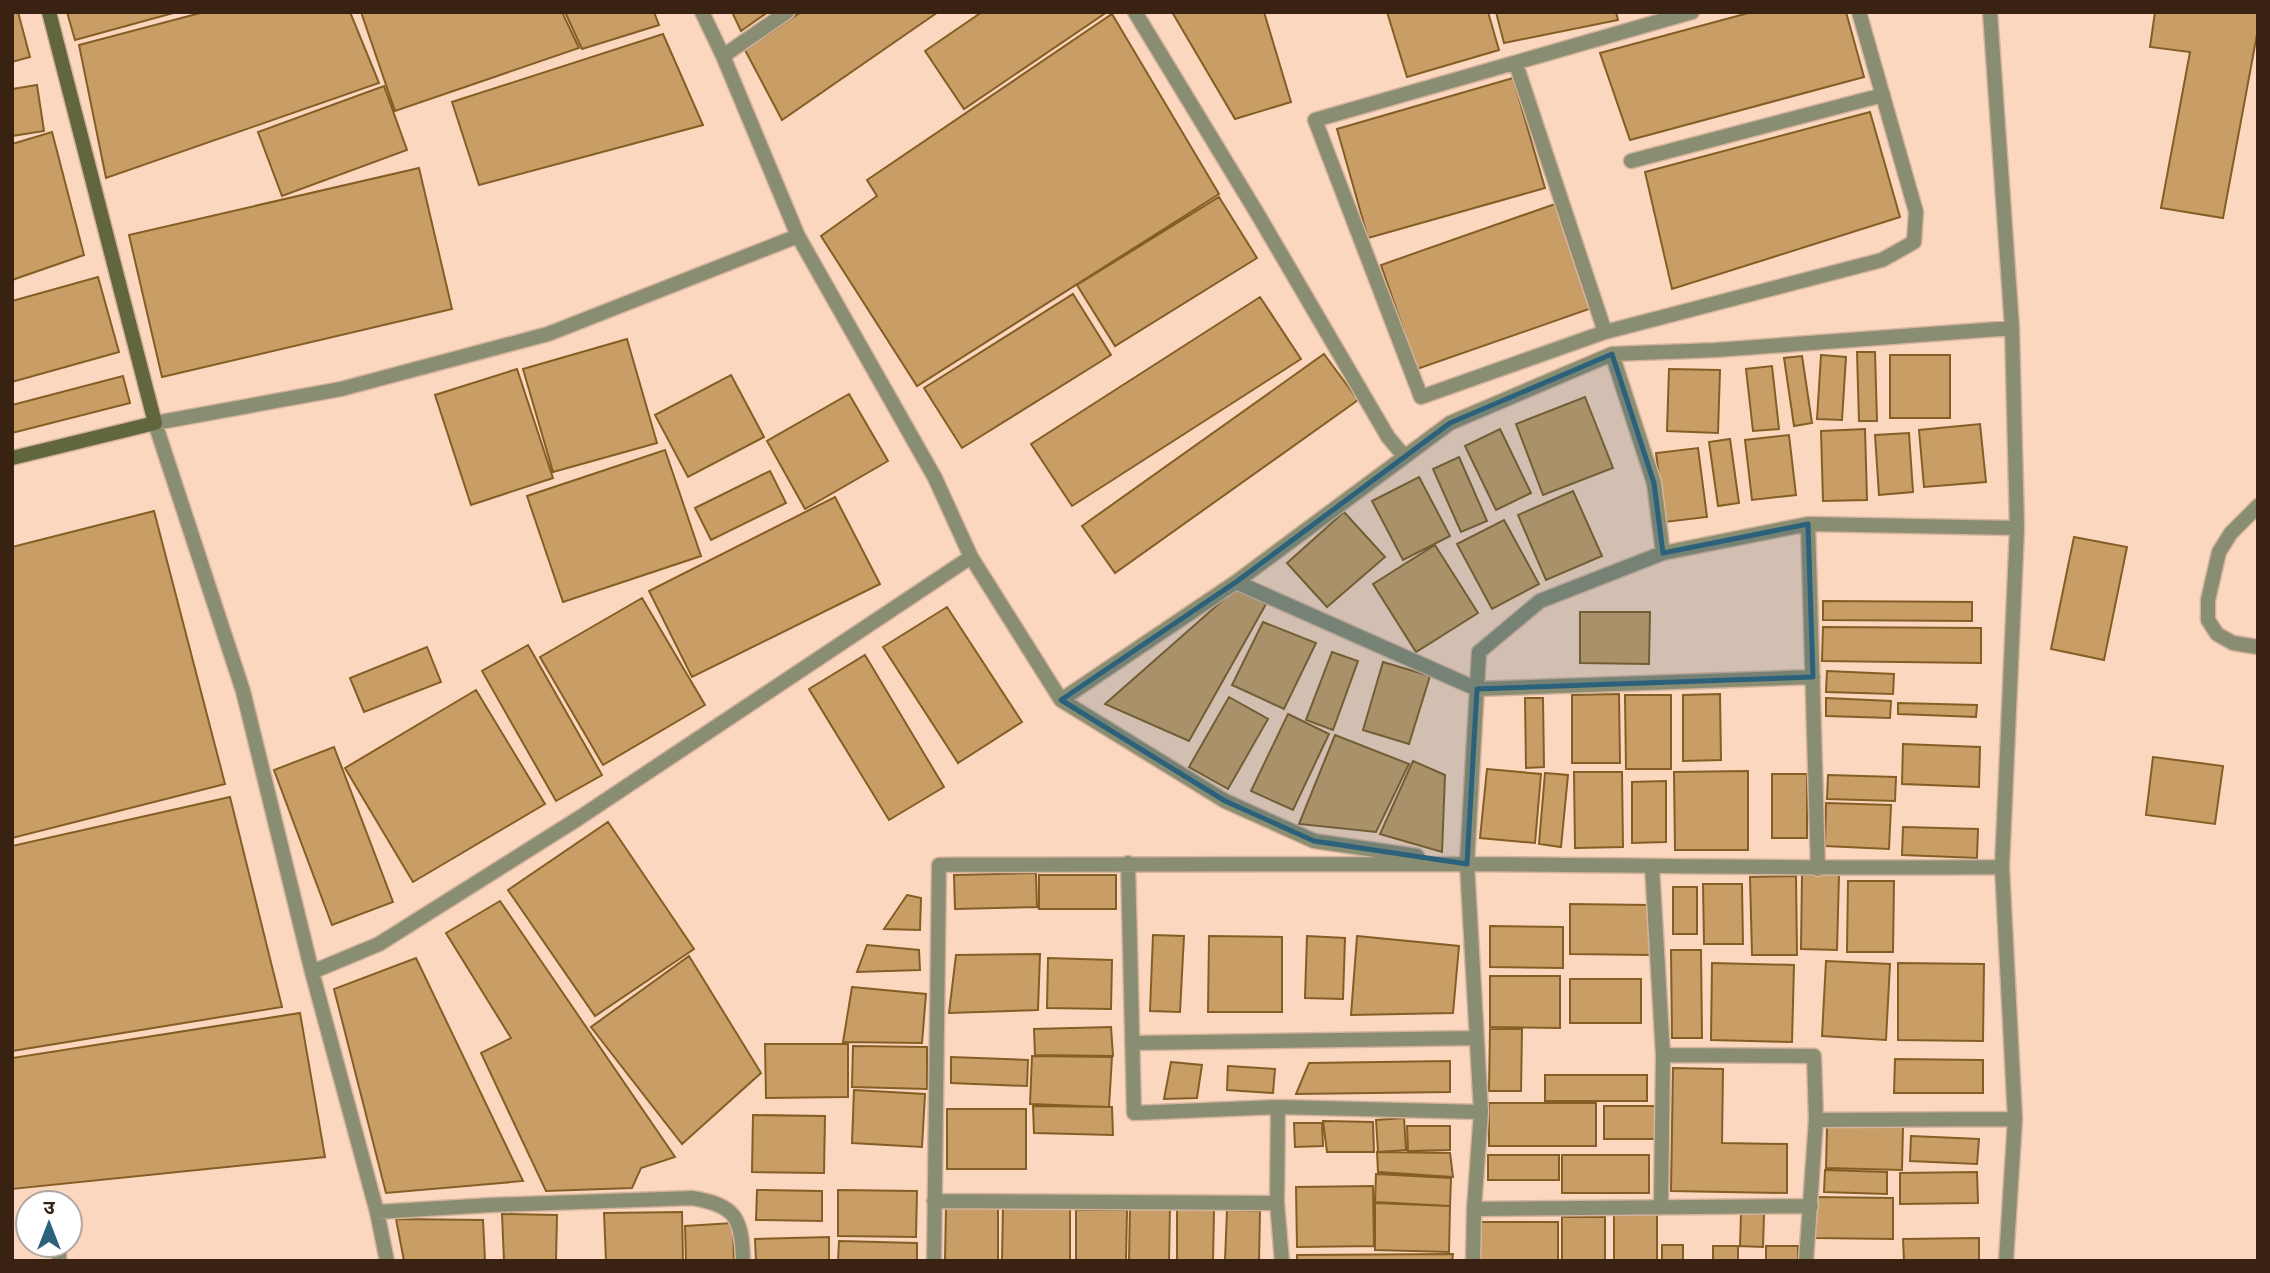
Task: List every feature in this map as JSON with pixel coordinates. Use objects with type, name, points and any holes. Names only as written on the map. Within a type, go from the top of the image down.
[{"type":"street","points":[[49,12],[155,423],[243,691],[312,972],[377,1212],[387,1261]]},
{"type":"street","points":[[702,12],[798,236],[935,478],[971,557],[1061,700],[1225,801],[1314,841],[1467,864]]},
{"type":"street","points":[[723,56],[787,12]]},
{"type":"street","points":[[1135,12],[1258,213],[1388,437],[1404,456]]},
{"type":"street","points":[[1692,12],[1315,120],[1420,397],[1605,332],[1882,260],[1914,242],[1916,212],[1859,12]]},
{"type":"street","points":[[1990,12],[2012,328],[2017,528],[2002,867],[2015,1119],[2006,1261]]},
{"type":"street","points":[[1516,64],[1605,332]]},
{"type":"street","points":[[1631,161],[1883,95]]},
{"type":"street","points":[[12,458],[155,423],[341,389],[548,334],[798,236]]},
{"type":"street","points":[[1061,700],[1236,582],[1450,423],[1612,354],[1716,350],[2012,328]]},
{"type":"street","points":[[1612,354],[1654,483],[1663,553]]},
{"type":"street","points":[[2258,506],[2231,533],[2219,552],[2208,600],[2208,620],[2217,634],[2233,643],[2258,647]]},
{"type":"street","points":[[1473,1261],[1481,1112],[1467,864],[1479,652],[1540,601],[1663,553],[1808,524],[2017,528]]},
{"type":"street","points":[[1808,524],[1818,869]]},
{"type":"street","points":[[312,972],[391,937],[579,818],[971,557]]},
{"type":"street","points":[[1236,582],[1477,689],[1814,677]]},
{"type":"street","points":[[934,1261],[939,865],[1128,863],[1818,869],[2002,867]]},
{"type":"street","points":[[1128,863],[1134,1113],[1278,1107],[1481,1112]]},
{"type":"street","points":[[1652,866],[1663,1055],[1661,1207]]},
{"type":"street","points":[[1132,1042],[1477,1038]]},
{"type":"street","points":[[1663,1055],[1814,1056],[1816,1120],[1806,1261]]},
{"type":"street","points":[[1278,1107],[1277,1202],[1282,1261]]},
{"type":"street","points":[[1816,1120],[2015,1119]]},
{"type":"street","points":[[377,1212],[692,1198],[716,1202],[735,1215],[741,1233],[743,1261]]},
{"type":"street","points":[[934,1201],[1277,1202]]},
{"type":"street","points":[[1474,1209],[1811,1206]]},
{"type":"highlighted area","points":[[1612,354],[1654,483],[1663,553],[1808,524],[1813,677],[1477,689],[1467,864],[1314,841],[1225,801],[1061,700],[1236,582],[1450,423]]},
{"type":"building","points":[[12,12],[18,12],[30,57],[12,62]]},
{"type":"building","points":[[67,12],[177,12],[75,40]]},
{"type":"building","points":[[204,12],[350,12],[379,83],[106,178],[79,45]]},
{"type":"building","points":[[361,12],[562,12],[579,48],[395,111]]},
{"type":"building","points":[[565,12],[654,12],[659,25],[582,49]]},
{"type":"building","points":[[732,12],[768,12],[741,31]]},
{"type":"building","points":[[801,12],[938,12],[782,120],[745,50]]},
{"type":"building","points":[[982,12],[1107,12],[964,109],[925,51]]},
{"type":"building","points":[[1172,12],[1264,12],[1291,102],[1235,119]]},
{"type":"building","points":[[1387,12],[1488,12],[1499,50],[1407,77]]},
{"type":"building","points":[[1496,12],[1616,12],[1618,20],[1504,43]]},
{"type":"building","points":[[1752,12],[1846,12],[1864,77],[1630,140],[1600,53]]},
{"type":"building","points":[[2155,12],[2258,12],[2258,29],[2223,218],[2161,208],[2190,52],[2150,47]]},
{"type":"building","points":[[1112,14],[1219,194],[917,386],[821,236],[877,196],[867,180]]},
{"type":"building","points":[[663,34],[703,125],[479,185],[452,102]]},
{"type":"building","points":[[1513,78],[1545,188],[1368,238],[1337,129]]},
{"type":"building","points":[[37,85],[44,131],[12,136],[12,89]]},
{"type":"building","points":[[384,86],[407,150],[282,196],[258,132]]},
{"type":"building","points":[[1870,112],[1900,217],[1672,289],[1645,172]]},
{"type":"building","points":[[52,132],[84,255],[12,280],[12,144]]},
{"type":"building","points":[[419,168],[452,309],[162,377],[129,235]]},
{"type":"building","points":[[1219,197],[1257,258],[1115,346],[1077,285]]},
{"type":"building","points":[[1555,204],[1592,308],[1417,369],[1381,265]]},
{"type":"building","points":[[98,277],[119,352],[12,382],[12,301]]},
{"type":"building","points":[[1073,294],[1111,355],[962,448],[924,388]]},
{"type":"building","points":[[1260,297],[1301,359],[1072,506],[1031,444]]},
{"type":"building","points":[[627,339],[657,443],[553,472],[523,369]]},
{"type":"building","points":[[1857,352],[1875,352],[1877,421],[1859,421]]},
{"type":"building","points":[[1324,354],[1358,400],[1115,573],[1082,526]]},
{"type":"building","points":[[1821,355],[1846,357],[1842,420],[1817,419]]},
{"type":"building","points":[[1890,355],[1950,355],[1950,418],[1890,418]]},
{"type":"building","points":[[1802,356],[1812,423],[1794,426],[1784,358]]},
{"type":"building","points":[[1772,366],[1779,429],[1753,431],[1746,369]]},
{"type":"building","points":[[517,369],[553,478],[471,505],[435,395]]},
{"type":"building","points":[[1669,369],[1720,370],[1718,433],[1667,431]]},
{"type":"building","points":[[731,375],[764,437],[688,477],[655,415]]},
{"type":"building","points":[[123,376],[130,403],[12,433],[12,405]]},
{"type":"building","points":[[849,394],[888,461],[805,509],[767,441]]},
{"type":"building","points":[[1585,397],[1613,468],[1543,495],[1516,424]]},
{"type":"building","points":[[1980,424],[1986,482],[1924,487],[1919,430]]},
{"type":"building","points":[[1500,429],[1531,493],[1496,510],[1465,446]]},
{"type":"building","points":[[1865,429],[1867,500],[1823,501],[1821,431]]},
{"type":"building","points":[[1909,433],[1913,492],[1879,495],[1875,435]]},
{"type":"building","points":[[1789,435],[1796,495],[1752,500],[1745,440]]},
{"type":"building","points":[[1730,439],[1739,503],[1718,506],[1709,442]]},
{"type":"building","points":[[1698,448],[1707,517],[1665,522],[1656,453]]},
{"type":"building","points":[[665,450],[701,556],[563,602],[527,496]]},
{"type":"building","points":[[1459,457],[1487,521],[1461,532],[1433,469]]},
{"type":"building","points":[[770,471],[786,503],[711,540],[695,508]]},
{"type":"building","points":[[1419,477],[1450,536],[1403,560],[1372,501]]},
{"type":"building","points":[[1573,491],[1602,556],[1546,580],[1518,515]]},
{"type":"building","points":[[835,497],[880,584],[692,677],[649,591]]},
{"type":"building","points":[[154,511],[225,784],[12,838],[12,547]]},
{"type":"building","points":[[1344,512],[1385,557],[1327,607],[1287,563]]},
{"type":"building","points":[[1504,520],[1539,584],[1492,609],[1457,544]]},
{"type":"building","points":[[2074,537],[2127,547],[2104,660],[2051,649]]},
{"type":"building","points":[[1435,545],[1478,613],[1416,652],[1373,584]]},
{"type":"building","points":[[1239,586],[1266,604],[1189,741],[1105,704]]},
{"type":"building","points":[[642,598],[705,705],[603,765],[540,657]]},
{"type":"building","points":[[1823,601],[1972,602],[1972,621],[1823,620]]},
{"type":"building","points":[[947,607],[1022,722],[958,763],[883,647]]},
{"type":"building","points":[[1580,612],[1650,612],[1649,664],[1580,663]]},
{"type":"building","points":[[1263,622],[1316,643],[1284,709],[1232,685]]},
{"type":"building","points":[[1823,627],[1981,628],[1981,663],[1822,661]]},
{"type":"building","points":[[528,645],[602,775],[556,801],[482,671]]},
{"type":"building","points":[[427,647],[441,682],[364,712],[350,678]]},
{"type":"building","points":[[1332,652],[1358,661],[1333,730],[1306,720]]},
{"type":"building","points":[[865,655],[944,787],[889,820],[809,689]]},
{"type":"building","points":[[1383,662],[1430,676],[1409,744],[1363,730]]},
{"type":"building","points":[[1827,671],[1894,674],[1893,694],[1826,692]]},
{"type":"building","points":[[476,690],[545,804],[413,882],[345,768]]},
{"type":"building","points":[[1619,694],[1620,763],[1572,763],[1572,695]]},
{"type":"building","points":[[1720,694],[1721,760],[1683,761],[1683,695]]},
{"type":"building","points":[[1625,695],[1671,695],[1671,769],[1626,769]]},
{"type":"building","points":[[1229,697],[1268,719],[1228,789],[1189,767]]},
{"type":"building","points":[[1525,698],[1543,698],[1544,767],[1526,768]]},
{"type":"building","points":[[1826,698],[1891,701],[1890,718],[1826,716]]},
{"type":"building","points":[[1898,703],[1977,705],[1976,717],[1898,714]]},
{"type":"building","points":[[1288,714],[1329,734],[1293,810],[1251,791]]},
{"type":"building","points":[[1335,735],[1409,764],[1376,832],[1299,824]]},
{"type":"building","points":[[1903,744],[1980,747],[1979,787],[1902,784]]},
{"type":"building","points":[[334,747],[393,902],[332,925],[274,770]]},
{"type":"building","points":[[2153,757],[2223,766],[2215,824],[2146,815]]},
{"type":"building","points":[[1413,761],[1445,775],[1442,852],[1380,834]]},
{"type":"building","points":[[1487,769],[1541,774],[1535,843],[1480,838]]},
{"type":"building","points":[[1748,771],[1748,850],[1675,850],[1674,772]]},
{"type":"building","points":[[1574,772],[1622,772],[1623,847],[1575,848]]},
{"type":"building","points":[[1545,773],[1568,775],[1561,847],[1539,844]]},
{"type":"building","points":[[1772,774],[1807,774],[1807,838],[1772,838]]},
{"type":"building","points":[[1828,775],[1896,777],[1895,801],[1827,799]]},
{"type":"building","points":[[1666,781],[1666,842],[1632,843],[1632,782]]},
{"type":"building","points":[[230,797],[282,1007],[12,1051],[12,846]]},
{"type":"building","points":[[1826,803],[1891,805],[1889,849],[1825,846]]},
{"type":"building","points":[[608,822],[694,949],[595,1016],[508,890]]},
{"type":"building","points":[[1903,827],[1978,829],[1977,858],[1902,855]]},
{"type":"building","points":[[1036,873],[1037,907],[955,909],[954,875]]},
{"type":"building","points":[[1039,875],[1116,875],[1116,909],[1039,909]]},
{"type":"building","points":[[1802,875],[1839,875],[1837,950],[1801,949]]},
{"type":"building","points":[[1796,876],[1797,955],[1752,955],[1750,877]]},
{"type":"building","points":[[1848,881],[1894,881],[1893,952],[1847,952]]},
{"type":"building","points":[[1703,884],[1742,884],[1743,944],[1704,944]]},
{"type":"building","points":[[1673,887],[1697,887],[1697,934],[1673,934]]},
{"type":"building","points":[[907,895],[921,898],[920,930],[884,929]]},
{"type":"building","points":[[500,901],[675,1157],[641,1168],[632,1188],[546,1191],[481,1053],[511,1038],[446,933]]},
{"type":"building","points":[[1570,904],[1650,905],[1650,955],[1570,954]]},
{"type":"building","points":[[1490,926],[1563,927],[1563,968],[1490,967]]},
{"type":"building","points":[[1153,935],[1184,936],[1180,1012],[1150,1011]]},
{"type":"building","points":[[1209,936],[1282,937],[1282,1012],[1208,1012]]},
{"type":"building","points":[[1307,936],[1345,938],[1343,999],[1305,998]]},
{"type":"building","points":[[1357,936],[1459,946],[1453,1013],[1351,1015]]},
{"type":"building","points":[[867,945],[919,950],[920,970],[857,972]]},
{"type":"building","points":[[1671,950],[1701,950],[1702,1038],[1672,1038]]},
{"type":"building","points":[[1040,954],[1038,1010],[949,1013],[956,955]]},
{"type":"building","points":[[689,956],[761,1073],[682,1144],[591,1027]]},
{"type":"building","points":[[416,958],[523,1181],[386,1193],[334,989]]},
{"type":"building","points":[[1048,958],[1112,960],[1111,1009],[1047,1008]]},
{"type":"building","points":[[1826,961],[1890,964],[1886,1040],[1822,1036]]},
{"type":"building","points":[[1712,963],[1794,965],[1792,1042],[1711,1040]]},
{"type":"building","points":[[1898,963],[1984,964],[1983,1041],[1898,1040]]},
{"type":"building","points":[[1490,976],[1560,976],[1560,1028],[1490,1027]]},
{"type":"building","points":[[1570,979],[1641,979],[1641,1023],[1570,1023]]},
{"type":"building","points":[[852,987],[926,994],[922,1043],[843,1042]]},
{"type":"building","points":[[300,1013],[325,1157],[12,1189],[12,1058]]},
{"type":"building","points":[[1111,1027],[1113,1056],[1035,1055],[1034,1029]]},
{"type":"building","points":[[1490,1029],[1522,1029],[1521,1091],[1489,1091]]},
{"type":"building","points":[[765,1044],[848,1044],[848,1097],[766,1098]]},
{"type":"building","points":[[853,1046],[927,1047],[927,1089],[852,1087]]},
{"type":"building","points":[[1032,1056],[1112,1057],[1109,1107],[1030,1104]]},
{"type":"building","points":[[951,1057],[1028,1060],[1027,1086],[951,1083]]},
{"type":"building","points":[[1895,1059],[1983,1060],[1983,1093],[1894,1093]]},
{"type":"building","points":[[1450,1061],[1450,1092],[1296,1094],[1309,1063]]},
{"type":"building","points":[[1171,1062],[1202,1065],[1197,1098],[1164,1099]]},
{"type":"building","points":[[1228,1066],[1275,1069],[1273,1093],[1227,1090]]},
{"type":"building","points":[[1673,1068],[1723,1069],[1722,1143],[1787,1144],[1787,1193],[1671,1191]]},
{"type":"building","points":[[1545,1075],[1647,1075],[1647,1101],[1545,1101]]},
{"type":"building","points":[[854,1090],[925,1094],[922,1147],[852,1143]]},
{"type":"building","points":[[1489,1103],[1596,1103],[1596,1146],[1489,1146]]},
{"type":"building","points":[[1033,1106],[1112,1107],[1113,1135],[1034,1133]]},
{"type":"building","points":[[1604,1106],[1655,1106],[1655,1139],[1604,1139]]},
{"type":"building","points":[[947,1109],[1026,1109],[1026,1169],[947,1169]]},
{"type":"building","points":[[753,1115],[825,1116],[824,1173],[752,1172]]},
{"type":"building","points":[[1404,1118],[1406,1150],[1378,1152],[1376,1120]]},
{"type":"building","points":[[1323,1121],[1373,1122],[1374,1152],[1327,1152]]},
{"type":"building","points":[[1294,1123],[1322,1123],[1323,1146],[1295,1147]]},
{"type":"building","points":[[1407,1126],[1450,1126],[1450,1150],[1408,1151]]},
{"type":"building","points":[[1827,1126],[1903,1127],[1902,1170],[1826,1168]]},
{"type":"building","points":[[1911,1136],[1979,1139],[1977,1164],[1910,1161]]},
{"type":"building","points":[[1377,1152],[1450,1153],[1453,1177],[1378,1172]]},
{"type":"building","points":[[1488,1155],[1559,1155],[1559,1180],[1488,1180]]},
{"type":"building","points":[[1562,1155],[1649,1155],[1649,1193],[1562,1193]]},
{"type":"building","points":[[1825,1170],[1887,1172],[1887,1194],[1824,1192]]},
{"type":"building","points":[[1977,1172],[1978,1203],[1900,1204],[1900,1173]]},
{"type":"building","points":[[1376,1174],[1451,1178],[1450,1206],[1375,1202]]},
{"type":"building","points":[[1373,1186],[1374,1246],[1297,1247],[1296,1187]]},
{"type":"building","points":[[757,1190],[822,1191],[822,1221],[756,1220]]},
{"type":"building","points":[[838,1190],[917,1191],[916,1237],[838,1236]]},
{"type":"building","points":[[1815,1197],[1893,1198],[1893,1239],[1815,1238]]},
{"type":"building","points":[[1375,1203],[1450,1206],[1449,1252],[1375,1250]]},
{"type":"building","points":[[1130,1205],[1170,1206],[1169,1261],[1129,1261]]},
{"type":"building","points":[[946,1206],[998,1206],[998,1261],[945,1261]]},
{"type":"building","points":[[1003,1206],[1070,1207],[1070,1261],[1002,1261]]},
{"type":"building","points":[[1076,1210],[1127,1210],[1126,1261],[1076,1261]]},
{"type":"building","points":[[1177,1210],[1214,1210],[1213,1261],[1177,1261]]},
{"type":"building","points":[[1227,1210],[1260,1211],[1259,1261],[1225,1261]]},
{"type":"building","points":[[682,1212],[683,1261],[606,1261],[604,1213]]},
{"type":"building","points":[[1614,1213],[1657,1213],[1657,1261],[1614,1261]]},
{"type":"building","points":[[1741,1213],[1764,1214],[1763,1247],[1740,1246]]},
{"type":"building","points":[[502,1214],[557,1215],[556,1261],[504,1261]]},
{"type":"building","points":[[1562,1217],[1605,1217],[1605,1261],[1562,1261]]},
{"type":"building","points":[[396,1219],[483,1220],[485,1261],[404,1261]]},
{"type":"building","points":[[1480,1222],[1558,1222],[1558,1261],[1480,1261]]},
{"type":"building","points":[[733,1223],[734,1261],[686,1261],[685,1226]]},
{"type":"building","points":[[829,1237],[829,1261],[756,1261],[755,1239]]},
{"type":"building","points":[[1979,1238],[1979,1261],[1904,1261],[1903,1239]]},
{"type":"building","points":[[839,1241],[917,1243],[917,1261],[838,1261]]},
{"type":"building","points":[[1662,1245],[1683,1245],[1683,1261],[1662,1261]]},
{"type":"building","points":[[1713,1246],[1738,1246],[1738,1261],[1713,1261]]},
{"type":"building","points":[[1766,1246],[1798,1246],[1798,1261],[1766,1261]]},
{"type":"building","points":[[1453,1254],[1452,1261],[1297,1261],[1297,1255]]}]
